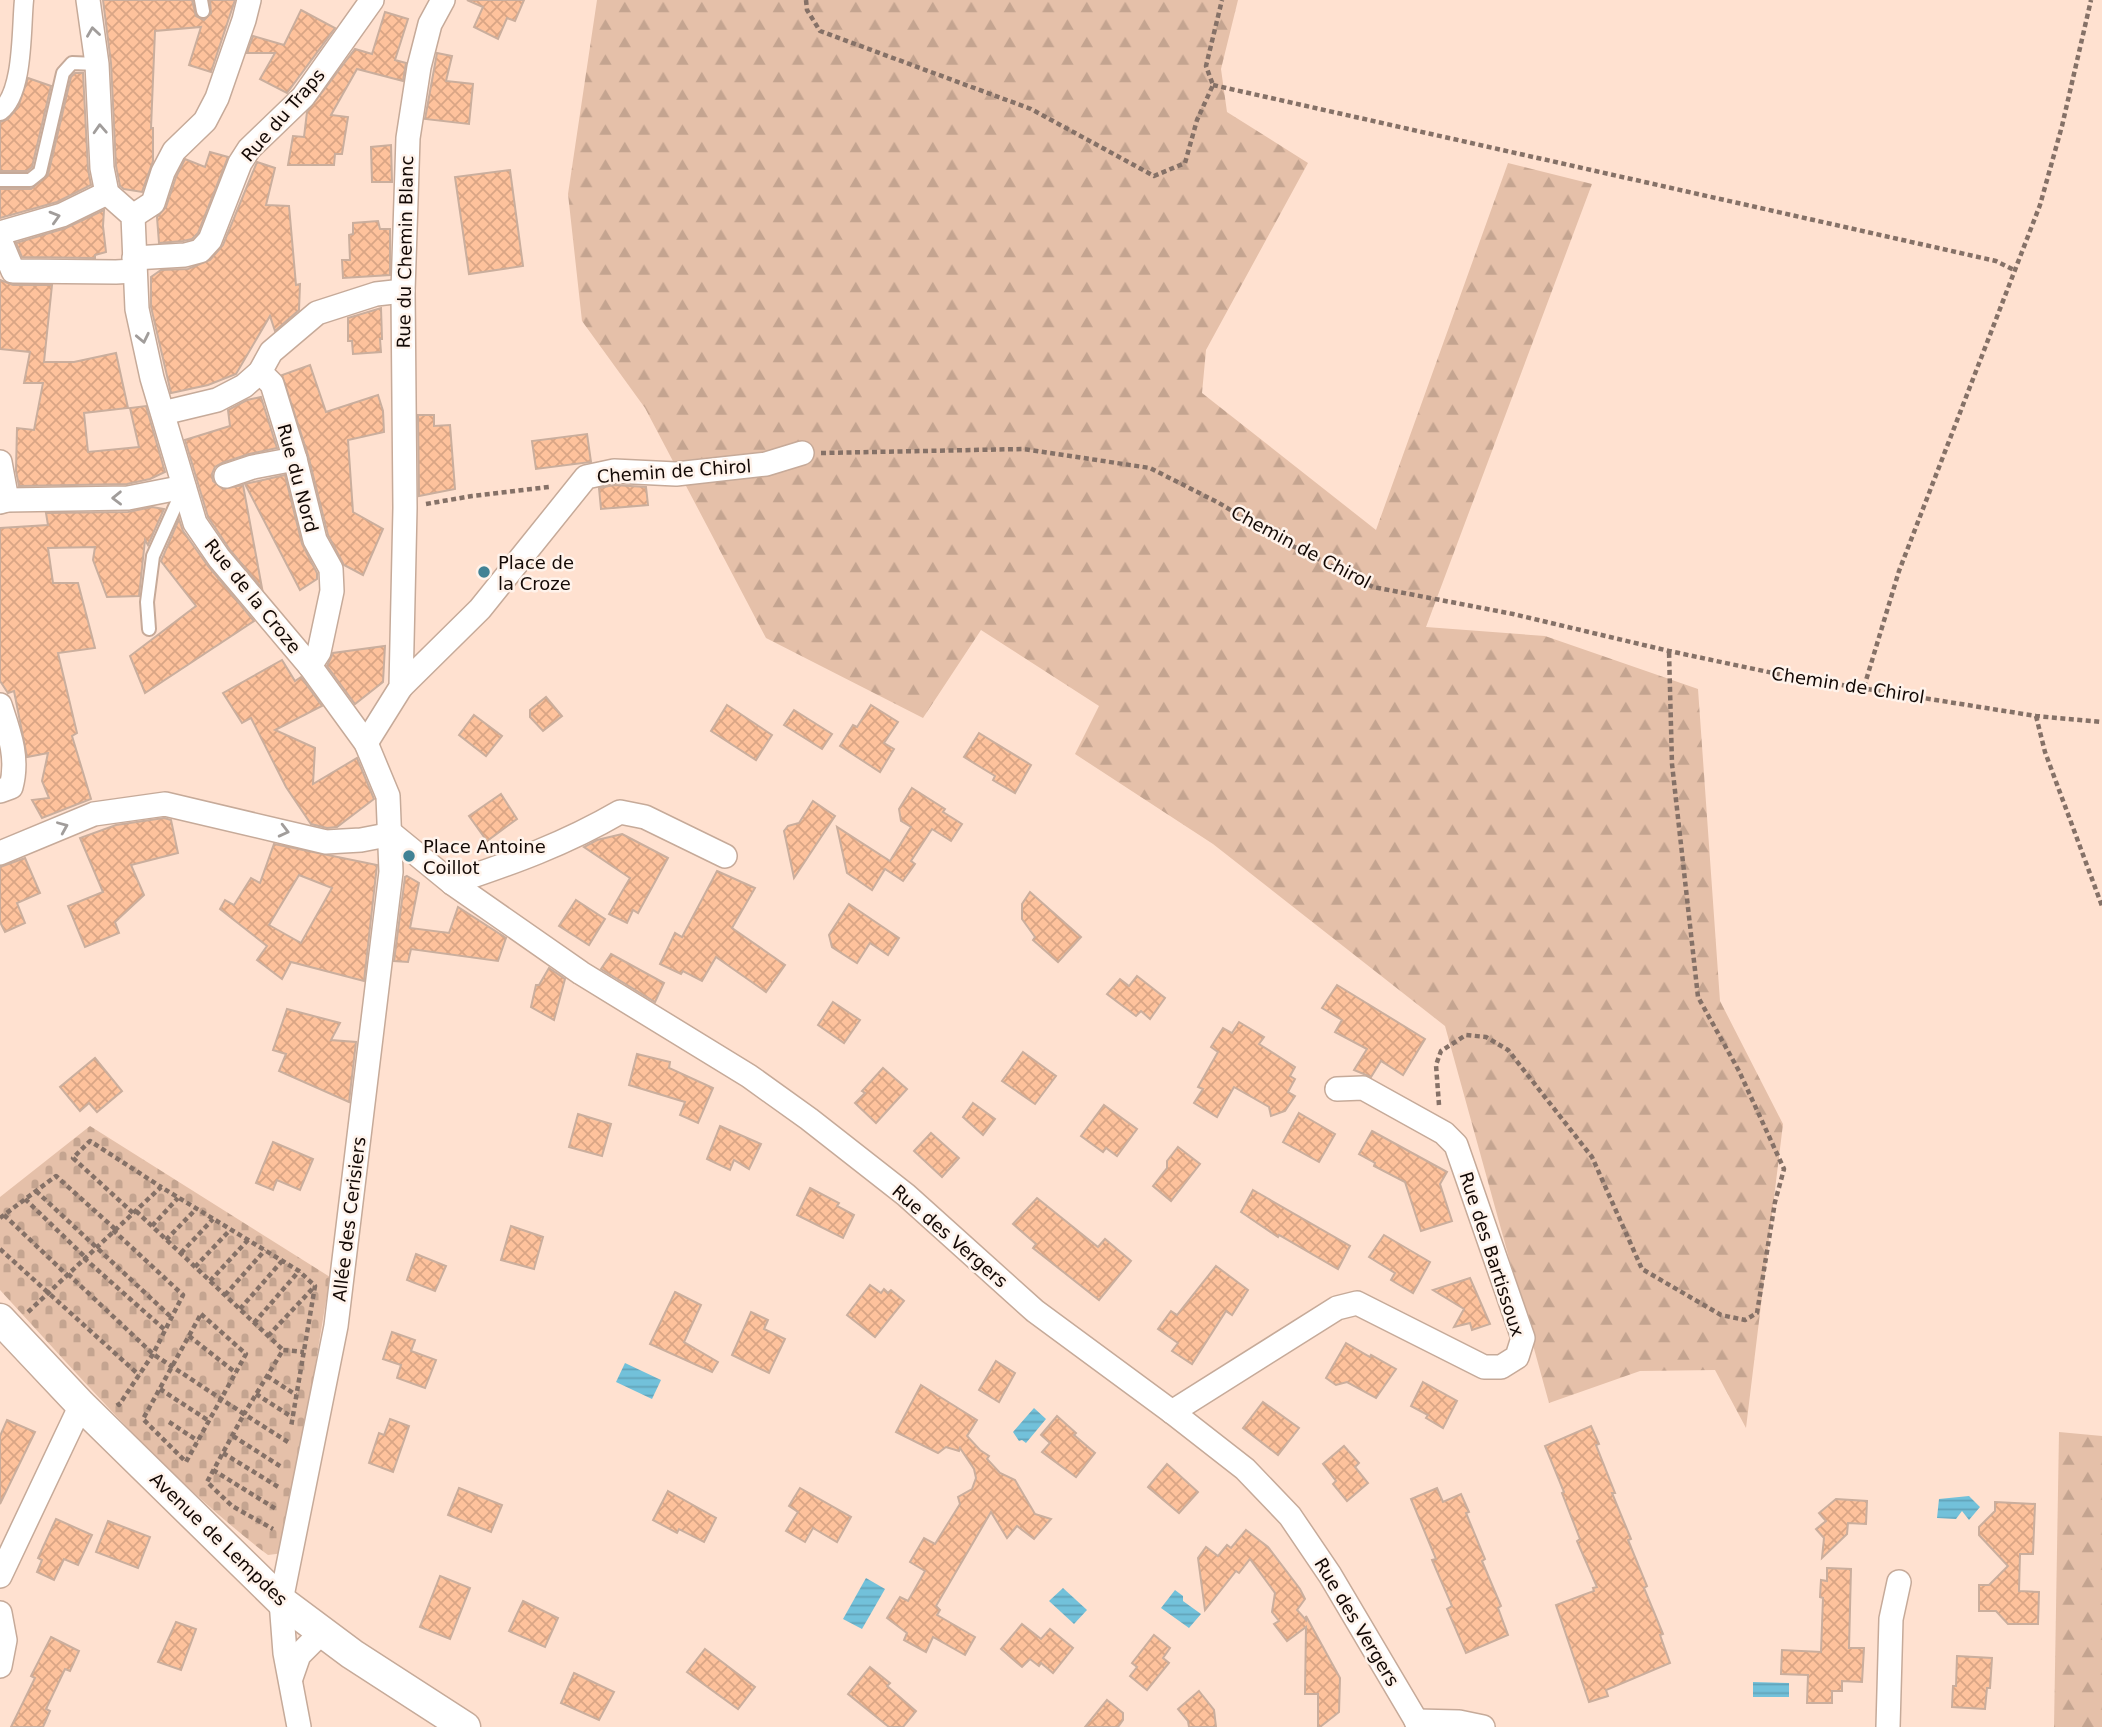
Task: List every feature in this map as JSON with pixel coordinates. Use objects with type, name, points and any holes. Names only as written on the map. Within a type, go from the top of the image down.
[{"type":"street","points":[[0,111],[6,107],[17,83],[24,0]]},
{"type":"street","points":[[88,0],[97,64],[102,168],[107,193],[133,216],[153,202],[163,172],[174,151],[205,121],[218,98],[249,0]]},
{"type":"street","name":"Rue du Traps","points":[[134,264],[200,251],[210,240],[240,163],[249,149],[303,97],[372,0]]},
{"type":"street","name":"Rue du Chemin Blanc","points":[[405,508],[403,291],[408,138],[419,67],[430,24],[443,0]]},
{"type":"street","points":[[0,233],[62,215],[107,193]]},
{"type":"street","name":"Rue de la Croze","points":[[133,216],[134,264],[140,320],[152,378],[195,523],[219,558],[310,666],[366,743]]},
{"type":"street","points":[[0,240],[13,271],[117,272],[134,264]]},
{"type":"street","points":[[163,413],[217,400],[244,386],[260,372],[271,352],[317,313],[376,294],[403,291]]},
{"type":"street","name":"Rue du Nord","points":[[260,372],[272,384],[295,459],[315,540],[331,569],[332,591],[319,652],[310,666]]},
{"type":"street","name":"Chemin de Chirol","points":[[586,477],[614,471],[676,474],[766,464],[802,453]]},
{"type":"street","points":[[226,476],[253,467],[295,459]]},
{"type":"street","points":[[0,463],[3,501],[128,498],[184,487]]},
{"type":"street","points":[[1,848],[94,814],[165,804],[326,842],[361,840],[391,834],[388,796],[366,743],[401,687],[480,609],[586,477]]},
{"type":"street","points":[[401,687],[405,508]]},
{"type":"street","points":[[0,705],[14,746],[14,776],[11,787],[0,792]]},
{"type":"street","points":[[452,883],[581,835],[620,812],[645,817],[725,856]]},
{"type":"street","name":"Rue des Vergers","points":[[391,834],[452,883],[580,974],[749,1076],[809,1119],[906,1195],[1035,1311],[1245,1469],[1290,1516],[1330,1575],[1418,1724]]},
{"type":"street","name":"Allée des Cerisiers","points":[[299,1727],[285,1653],[281,1601],[336,1326],[391,872],[391,834]]},
{"type":"street","name":"Rue des Bartissoux","points":[[1172,1412],[1337,1308],[1357,1303],[1483,1367],[1501,1367],[1517,1357],[1523,1338],[1456,1145],[1444,1133],[1363,1088],[1338,1089]]},
{"type":"street","name":"Avenue de Lempdes","points":[[19,1320],[81,1405],[281,1601],[321,1633],[465,1727]]},
{"type":"street","points":[[0,1576],[81,1405]]},
{"type":"street","points":[[1888,1727],[1891,1619],[1899,1582]]},
{"type":"street","points":[[0,1614],[5,1640],[0,1666]]},
{"type":"street","points":[[291,1678],[299,1655],[321,1633]]},
{"type":"street","points":[[1418,1724],[1459,1722],[1483,1727]]},
{"type":"lane","points":[[0,180],[30,180],[40,172],[63,73],[72,63],[97,64]]},
{"type":"lane","points":[[149,629],[147,601],[153,556],[184,487]]},
{"type":"path","points":[[806,0],[807,10],[820,31],[1031,109],[1154,176],[1185,163],[1197,120],[1213,85],[1206,66],[1222,0]]},
{"type":"path","points":[[1864,687],[1899,571],[2040,205],[2062,126],[2091,0]]},
{"type":"path","points":[[1213,85],[1996,261],[2014,270]]},
{"type":"path","name":"Chemin de Chirol","points":[[802,453],[1023,449],[1150,468],[1373,587],[1513,614],[1792,677],[2036,716],[2102,722]]},
{"type":"path","points":[[405,508],[472,496],[566,486],[586,477]]},
{"type":"path","points":[[1444,1133],[1436,1065],[1441,1051],[1466,1035],[1486,1037],[1508,1050],[1592,1157],[1642,1269],[1721,1315],[1745,1320],[1757,1313],[1775,1202],[1784,1169],[1739,1071],[1698,997],[1672,764],[1669,651]]},
{"type":"path","points":[[2036,716],[2045,752],[2102,906]]},
{"type":"path","points":[[304,1352],[283,1350],[152,1226],[73,1158],[90,1141],[299,1271],[315,1286]]},
{"type":"path","points":[[110,1395],[119,1405],[153,1354],[183,1295],[56,1176],[2,1217],[153,1354],[288,1442]]},
{"type":"path","points":[[19,1320],[161,1187]]},
{"type":"path","points":[[36,1191],[171,1317]]},
{"type":"path","points":[[152,1226],[178,1198]]},
{"type":"path","points":[[25,1199],[84,1258],[165,1330]]},
{"type":"path","points":[[166,1240],[196,1209]]},
{"type":"path","points":[[181,1253],[213,1219]]},
{"type":"path","points":[[195,1267],[230,1230]]},
{"type":"path","points":[[210,1281],[248,1240]]},
{"type":"path","points":[[0,1249],[139,1375]]},
{"type":"path","points":[[225,1295],[265,1251]]},
{"type":"path","points":[[240,1309],[282,1261]]},
{"type":"path","points":[[254,1323],[299,1271]]},
{"type":"path","points":[[268,1336],[315,1286]]},
{"type":"path","points":[[283,1350],[207,1482],[232,1506],[273,1530],[315,1286]]},
{"type":"path","points":[[201,1314],[246,1354],[186,1462],[143,1419],[172,1367],[201,1314]]},
{"type":"path","points":[[189,1336],[236,1373]]},
{"type":"path","points":[[267,1377],[296,1395]]},
{"type":"path","points":[[160,1389],[209,1421]]},
{"type":"path","points":[[256,1394],[292,1417]]},
{"type":"path","points":[[169,1422],[198,1441]]},
{"type":"path","points":[[233,1436],[284,1468]]},
{"type":"path","points":[[223,1452],[280,1489]]},
{"type":"path","points":[[214,1470],[276,1509]]},
{"type":"green space","points":[[597,0],[1238,0],[1221,69],[1227,112],[1308,163],[1206,350],[1202,393],[1376,530],[1508,163],[1592,184],[1426,627],[1545,636],[1698,689],[1720,1001],[1783,1124],[1746,1428],[1715,1370],[1640,1371],[1549,1403],[1445,1026],[1213,844],[1075,754],[1099,706],[981,630],[923,718],[766,638],[645,408],[582,321],[568,194]]},
{"type":"green space","points":[[90,1126],[330,1277],[284,1553],[268,1555],[196,1494],[128,1428],[0,1290],[0,1197]]},
{"type":"green space","points":[[2059,1432],[2102,1436],[2102,1727],[2054,1727]]},
{"type":"water","points":[[625,1363],[661,1380],[652,1399],[616,1382]]},
{"type":"water","points":[[1034,1408],[1046,1419],[1026,1443],[1019,1441],[1013,1432]]},
{"type":"water","points":[[1969,1496],[1980,1507],[1969,1520],[1962,1511],[1956,1519],[1937,1518],[1939,1499]]},
{"type":"water","points":[[866,1578],[885,1589],[862,1629],[843,1619]]},
{"type":"water","points":[[1063,1588],[1087,1610],[1074,1624],[1049,1601]]},
{"type":"water","points":[[1175,1590],[1183,1596],[1183,1601],[1201,1614],[1189,1628],[1161,1608]]},
{"type":"water","points":[[1753,1682],[1789,1683],[1789,1697],[1753,1697]]},
{"type":"building","points":[[103,0],[192,0],[196,16],[204,20],[211,13],[210,0],[235,0],[211,72],[189,65],[201,27],[155,31],[151,128],[153,161],[142,192],[120,186],[116,166],[111,63]]},
{"type":"building","points":[[467,0],[524,0],[515,21],[507,18],[498,39],[474,27],[483,7]]},
{"type":"building","points":[[301,10],[335,28],[287,93],[260,79],[275,53],[247,53],[253,36],[284,45]]},
{"type":"building","points":[[385,12],[408,19],[395,60],[406,63],[403,81],[357,69],[331,115],[348,117],[342,154],[335,154],[334,165],[288,165],[293,136],[304,137],[307,112],[355,49],[372,54]]},
{"type":"building","points":[[437,53],[452,56],[446,81],[473,84],[469,124],[425,119]]},
{"type":"building","points":[[75,73],[83,73],[91,185],[57,202],[0,218],[0,189],[31,189],[48,175],[71,77]]},
{"type":"building","points":[[28,78],[51,86],[32,167],[27,171],[0,171],[0,122],[8,119],[18,107]]},
{"type":"building","points":[[391,145],[392,182],[372,182],[371,147]]},
{"type":"building","points":[[210,152],[228,157],[198,233],[192,239],[159,243],[157,217],[166,207],[185,159],[205,167]]},
{"type":"building","points":[[257,162],[275,168],[266,205],[289,206],[296,285],[300,284],[299,310],[275,331],[270,316],[236,374],[208,385],[171,393],[151,307],[151,277],[161,270],[188,269],[210,260],[223,245]]},
{"type":"building","points":[[510,170],[523,266],[469,274],[455,177]]},
{"type":"building","points":[[104,210],[106,252],[95,255],[95,258],[22,257],[16,243],[66,228]]},
{"type":"building","points":[[378,221],[380,229],[390,229],[390,275],[343,278],[342,260],[350,260],[349,235],[353,234],[353,223]]},
{"type":"building","points":[[0,280],[13,285],[52,285],[44,362],[74,362],[116,353],[128,408],[84,413],[88,452],[139,447],[130,408],[146,406],[165,472],[150,479],[127,484],[19,486],[16,471],[17,428],[34,430],[43,383],[24,383],[30,352],[0,349]]},
{"type":"building","points":[[381,308],[381,352],[353,354],[352,341],[348,341],[348,318]]},
{"type":"building","points":[[310,365],[326,412],[378,395],[383,411],[384,432],[348,440],[353,512],[383,529],[363,575],[344,565],[328,535],[308,455],[282,375]]},
{"type":"building","points":[[261,397],[277,448],[222,463],[215,467],[212,474],[213,481],[223,489],[243,485],[262,588],[230,550],[208,517],[185,440],[230,426],[228,410],[247,400]]},
{"type":"building","points":[[418,415],[434,415],[434,426],[450,425],[455,489],[419,496]]},
{"type":"building","points":[[587,434],[591,462],[536,469],[532,441]]},
{"type":"building","points":[[285,475],[302,544],[317,573],[317,579],[300,590],[245,484]]},
{"type":"building","points":[[614,485],[646,487],[648,505],[601,509],[599,488]]},
{"type":"building","points":[[152,507],[164,509],[148,545],[145,540],[139,596],[107,597],[93,560],[95,547],[48,548],[53,583],[78,583],[95,648],[58,653],[77,733],[72,736],[91,799],[42,818],[32,800],[49,798],[42,781],[48,753],[27,757],[14,691],[8,693],[0,681],[0,528],[48,525],[46,513],[128,512]]},
{"type":"building","points":[[179,519],[183,531],[208,566],[254,621],[145,693],[130,656],[196,606],[161,561]]},
{"type":"building","points":[[385,646],[383,682],[355,704],[327,666],[333,653]]},
{"type":"building","points":[[282,660],[295,681],[301,677],[322,706],[275,730],[315,748],[313,784],[357,758],[374,799],[337,827],[327,828],[311,824],[286,787],[251,718],[242,723],[223,693]]},
{"type":"building","points":[[546,697],[562,716],[543,731],[530,717],[530,710]]},
{"type":"building","points":[[727,705],[772,735],[756,760],[711,731]]},
{"type":"building","points":[[871,705],[898,722],[884,743],[894,749],[880,772],[840,746],[853,725],[857,727]]},
{"type":"building","points":[[794,710],[832,734],[822,749],[784,725]]},
{"type":"building","points":[[474,715],[502,736],[486,756],[459,735]]},
{"type":"building","points":[[979,733],[1031,765],[1015,793],[993,780],[995,776],[964,757]]},
{"type":"building","points":[[912,788],[945,809],[943,812],[962,824],[951,841],[932,829],[911,861],[915,864],[903,881],[885,869],[872,890],[847,873],[837,827],[890,861],[911,827],[901,821],[899,809]]},
{"type":"building","points":[[501,794],[517,819],[487,841],[469,816]]},
{"type":"building","points":[[813,801],[835,816],[794,878],[784,831],[788,826],[799,823]]},
{"type":"building","points":[[164,818],[171,820],[178,853],[131,865],[144,895],[115,922],[119,933],[85,947],[68,906],[103,892],[80,838],[116,825]]},
{"type":"building","points":[[622,834],[668,858],[638,913],[633,910],[627,923],[609,914],[630,878],[584,847],[597,840]]},
{"type":"building","points":[[274,844],[377,865],[364,981],[291,962],[282,979],[257,960],[267,946],[220,909],[225,900],[234,905],[251,878],[260,883]],"holes":[[[299,875],[332,888],[301,943],[269,925]]]},
{"type":"building","points":[[25,858],[40,893],[17,903],[25,923],[5,932],[0,922],[0,867]]},
{"type":"building","points":[[717,871],[755,888],[732,928],[785,965],[766,992],[716,957],[702,981],[683,971],[681,974],[660,964],[675,933],[682,937]]},
{"type":"building","points":[[407,876],[419,883],[410,928],[449,933],[458,907],[506,938],[498,961],[411,949],[408,962],[394,961]]},
{"type":"building","points":[[1030,892],[1081,937],[1058,962],[1033,940],[1035,937],[1022,919],[1022,904]]},
{"type":"building","points":[[576,900],[605,919],[589,945],[559,926]]},
{"type":"building","points":[[849,904],[899,938],[888,955],[870,943],[857,963],[832,947],[829,935]]},
{"type":"building","points":[[611,954],[664,983],[655,1002],[601,969]]},
{"type":"building","points":[[549,968],[565,979],[554,1020],[531,1007],[536,985],[539,985]]},
{"type":"building","points":[[1137,976],[1165,998],[1150,1019],[1141,1011],[1136,1016],[1107,994],[1120,979],[1129,986]]},
{"type":"building","points":[[1337,985],[1425,1039],[1403,1075],[1381,1061],[1371,1077],[1354,1070],[1367,1049],[1335,1032],[1342,1020],[1322,1008]]},
{"type":"building","points":[[833,1002],[860,1020],[844,1043],[818,1025]]},
{"type":"building","points":[[287,1009],[340,1023],[331,1040],[356,1042],[349,1102],[279,1071],[286,1054],[273,1050]]},
{"type":"building","points":[[1239,1022],[1264,1037],[1259,1044],[1295,1067],[1290,1076],[1295,1079],[1288,1092],[1295,1096],[1285,1111],[1271,1116],[1269,1107],[1234,1087],[1217,1117],[1194,1103],[1203,1089],[1198,1087],[1218,1052],[1211,1047],[1223,1028],[1232,1033]]},
{"type":"building","points":[[1023,1052],[1056,1076],[1035,1104],[1002,1081]]},
{"type":"building","points":[[637,1054],[670,1062],[669,1068],[713,1088],[698,1123],[680,1115],[685,1102],[629,1085]]},
{"type":"building","points":[[95,1058],[122,1091],[97,1112],[89,1103],[80,1111],[60,1087]]},
{"type":"building","points":[[883,1068],[907,1089],[876,1123],[855,1103]]},
{"type":"building","points":[[973,1103],[995,1119],[983,1135],[963,1117]]},
{"type":"building","points":[[1104,1105],[1137,1129],[1117,1156],[1106,1148],[1103,1152],[1081,1136]]},
{"type":"building","points":[[1299,1113],[1335,1134],[1319,1162],[1283,1142]]},
{"type":"building","points":[[578,1114],[611,1124],[602,1156],[569,1147]]},
{"type":"building","points":[[720,1126],[761,1144],[749,1169],[734,1160],[730,1170],[707,1159]]},
{"type":"building","points":[[1372,1131],[1447,1172],[1440,1184],[1452,1221],[1421,1231],[1405,1182],[1374,1166],[1375,1163],[1359,1154]]},
{"type":"building","points":[[931,1133],[959,1158],[942,1177],[914,1151]]},
{"type":"building","points":[[273,1142],[313,1159],[300,1190],[277,1180],[273,1190],[256,1183]]},
{"type":"building","points":[[1178,1147],[1200,1164],[1171,1201],[1153,1186]]},
{"type":"building","points":[[810,1188],[839,1203],[837,1206],[854,1215],[843,1238],[797,1215]]},
{"type":"building","points":[[1253,1190],[1350,1246],[1338,1269],[1279,1235],[1278,1237],[1241,1212]]},
{"type":"building","points":[[1037,1198],[1098,1247],[1105,1239],[1131,1261],[1099,1300],[1033,1248],[1036,1244],[1013,1224]]},
{"type":"building","points":[[511,1226],[543,1237],[534,1269],[501,1260]]},
{"type":"building","points":[[1384,1235],[1430,1262],[1413,1293],[1391,1280],[1395,1273],[1369,1257]]},
{"type":"building","points":[[416,1254],[446,1266],[435,1291],[407,1280]]},
{"type":"building","points":[[1216,1266],[1248,1290],[1232,1315],[1226,1311],[1192,1364],[1172,1351],[1178,1343],[1158,1329],[1171,1311],[1177,1315]]},
{"type":"building","points":[[1470,1278],[1490,1324],[1472,1330],[1470,1323],[1454,1327],[1464,1309],[1433,1290]]},
{"type":"building","points":[[870,1285],[881,1293],[884,1289],[888,1293],[891,1290],[904,1301],[875,1337],[847,1315]]},
{"type":"building","points":[[675,1292],[701,1305],[684,1342],[718,1362],[712,1372],[650,1344]]},
{"type":"building","points":[[751,1312],[768,1320],[764,1329],[785,1339],[769,1373],[732,1355]]},
{"type":"building","points":[[392,1332],[415,1340],[411,1351],[436,1360],[425,1388],[397,1378],[401,1365],[383,1359]]},
{"type":"building","points":[[1346,1343],[1396,1369],[1376,1398],[1347,1382],[1336,1385],[1326,1378]]},
{"type":"building","points":[[996,1361],[1015,1373],[999,1402],[979,1390]]},
{"type":"building","points":[[1423,1382],[1457,1401],[1443,1428],[1426,1418],[1428,1415],[1411,1406]]},
{"type":"building","points":[[921,1385],[977,1420],[967,1436],[989,1456],[987,1459],[1000,1473],[1015,1480],[1035,1514],[1051,1519],[1034,1539],[1017,1526],[1007,1538],[991,1512],[936,1606],[940,1610],[937,1615],[975,1637],[965,1655],[933,1637],[926,1652],[904,1640],[907,1633],[887,1618],[900,1597],[908,1601],[925,1571],[910,1562],[924,1538],[935,1544],[960,1504],[958,1497],[972,1489],[976,1478],[974,1469],[960,1448],[959,1451],[946,1447],[938,1453],[896,1432]]},
{"type":"building","points":[[1263,1402],[1299,1428],[1278,1455],[1243,1428]]},
{"type":"building","points":[[1057,1416],[1095,1453],[1076,1477],[1042,1452],[1050,1443],[1041,1435]]},
{"type":"building","points":[[390,1419],[409,1426],[393,1472],[369,1463],[379,1433],[384,1435]]},
{"type":"building","points":[[7,1420],[35,1432],[0,1504],[0,1436]]},
{"type":"building","points":[[1591,1426],[1615,1493],[1612,1493],[1631,1539],[1628,1540],[1647,1586],[1644,1588],[1663,1634],[1660,1635],[1670,1663],[1606,1690],[1608,1696],[1589,1702],[1556,1605],[1594,1591],[1593,1588],[1597,1587],[1577,1541],[1580,1539],[1545,1446]]},
{"type":"building","points":[[1344,1446],[1359,1463],[1355,1467],[1368,1483],[1347,1501],[1333,1484],[1336,1481],[1323,1464]]},
{"type":"building","points":[[1167,1464],[1198,1492],[1179,1513],[1148,1487]]},
{"type":"building","points":[[459,1488],[502,1505],[491,1532],[448,1515]]},
{"type":"building","points":[[800,1488],[851,1517],[837,1542],[813,1528],[805,1542],[786,1531],[798,1512],[789,1506]]},
{"type":"building","points":[[1437,1488],[1443,1502],[1461,1494],[1485,1559],[1482,1561],[1501,1606],[1498,1608],[1508,1635],[1466,1653],[1447,1609],[1452,1606],[1432,1560],[1436,1559],[1411,1499]]},
{"type":"building","points":[[668,1491],[716,1518],[704,1542],[679,1529],[677,1533],[653,1520]]},
{"type":"building","points":[[1836,1499],[1867,1501],[1866,1524],[1848,1523],[1847,1534],[1822,1558],[1824,1538],[1816,1529],[1826,1521],[1819,1513]]},
{"type":"building","points":[[1995,1502],[2035,1504],[2033,1554],[2020,1554],[2019,1591],[2039,1592],[2038,1624],[2008,1624],[1996,1611],[1979,1611],[1979,1585],[1989,1585],[2008,1566],[1979,1535],[1979,1527],[1995,1511]]},
{"type":"building","points":[[56,1519],[92,1535],[78,1565],[64,1559],[54,1580],[37,1572],[42,1560],[38,1558]]},
{"type":"building","points":[[108,1521],[150,1537],[138,1568],[96,1552]]},
{"type":"building","points":[[1246,1530],[1268,1547],[1300,1589],[1305,1599],[1297,1610],[1306,1620],[1306,1616],[1340,1678],[1339,1712],[1320,1727],[1318,1694],[1305,1694],[1306,1627],[1287,1641],[1274,1624],[1279,1621],[1272,1612],[1275,1593],[1250,1559],[1239,1573],[1236,1571],[1205,1610],[1198,1558],[1206,1547],[1218,1556],[1227,1545],[1231,1548]]},
{"type":"building","points":[[1827,1568],[1851,1569],[1849,1648],[1864,1648],[1862,1682],[1842,1681],[1842,1691],[1832,1691],[1832,1703],[1807,1703],[1808,1675],[1781,1674],[1782,1650],[1821,1652],[1821,1580],[1827,1581]]},
{"type":"building","points":[[440,1576],[470,1588],[450,1639],[420,1627]]},
{"type":"building","points":[[523,1601],[558,1618],[545,1647],[509,1631]]},
{"type":"building","points":[[176,1622],[196,1629],[181,1670],[158,1662]]},
{"type":"building","points":[[1022,1624],[1041,1639],[1050,1629],[1073,1648],[1053,1673],[1041,1663],[1039,1666],[1030,1659],[1022,1667],[1001,1649]]},
{"type":"building","points":[[1154,1635],[1170,1648],[1163,1658],[1169,1663],[1147,1690],[1130,1676],[1137,1667],[1132,1663]]},
{"type":"building","points":[[51,1637],[79,1651],[70,1671],[65,1669],[46,1709],[50,1711],[43,1727],[11,1727],[35,1678],[31,1676]]},
{"type":"building","points":[[705,1649],[755,1687],[738,1709],[687,1672]]},
{"type":"building","points":[[1957,1656],[1992,1658],[1985,1709],[1952,1707]]},
{"type":"building","points":[[870,1667],[890,1683],[887,1686],[916,1711],[903,1727],[889,1727],[848,1694]]},
{"type":"building","points":[[574,1673],[614,1692],[599,1720],[561,1703]]},
{"type":"building","points":[[1199,1691],[1214,1710],[1216,1727],[1189,1727],[1188,1721],[1178,1709]]},
{"type":"building","points":[[1107,1700],[1123,1713],[1123,1720],[1118,1727],[1085,1727]]},
{"type":"place","name":"Place de la Croze","points":[[484,572]]},
{"type":"place","name":"Place Antoine Coillot","points":[[409,856]]}]
